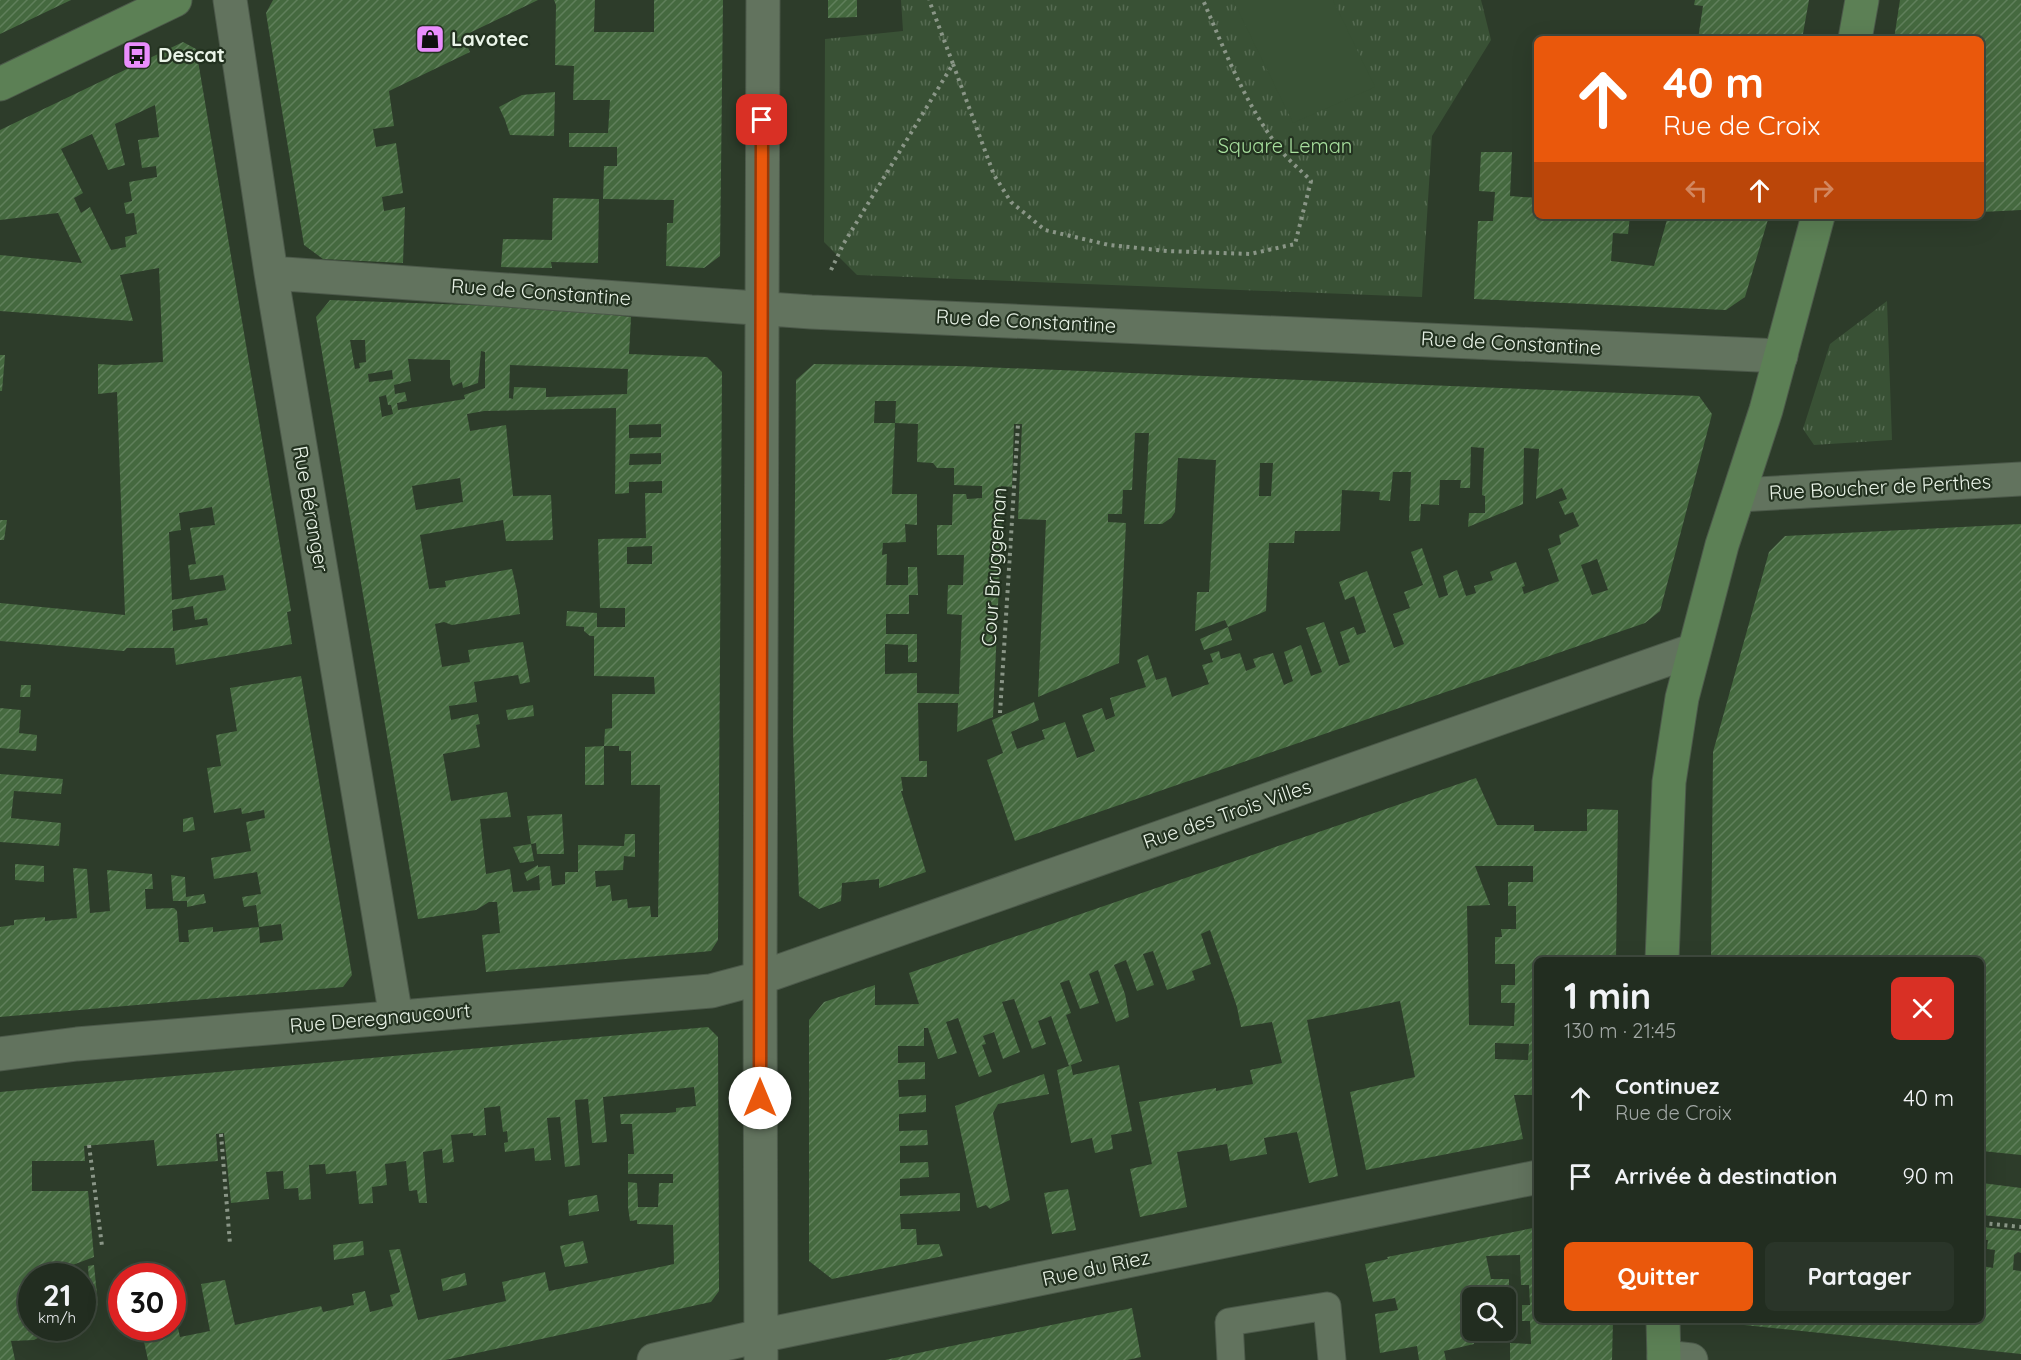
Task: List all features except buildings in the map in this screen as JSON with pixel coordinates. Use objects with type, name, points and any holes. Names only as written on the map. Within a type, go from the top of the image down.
[{"type":"street","points":[[0,84],[175,0]]},
{"type":"street","name":"Rue Béranger","points":[[230,0],[271,273],[396,1017]]},
{"type":"street","points":[[760,1348],[759,978],[763,0]]},
{"type":"street","points":[[1856,36],[1862,0]]},
{"type":"street","points":[[1662,957],[1669,782],[1682,698],[1722,545],[1766,410],[1817,219]]},
{"type":"street","name":"Rue de Constantine","points":[[271,273],[811,312],[1781,356]]},
{"type":"street","name":"Rue Boucher de Perthes","points":[[1739,495],[2021,479]]},
{"type":"street","name":"Rue des Trois Villes","points":[[759,978],[1694,650]]},
{"type":"street","name":"Rue Deregnaucourt","points":[[0,1054],[77,1044],[711,991],[759,978]]},
{"type":"street","name":"Rue du Riez","points":[[654,1360],[760,1348],[1534,1178]]},
{"type":"street","points":[[1664,1323],[1673,1359]]},
{"type":"lane","points":[[1231,1360],[1228,1322],[1327,1306],[1332,1360]]},
{"type":"path","points":[[929,0],[994,175],[1011,202],[1045,230],[1109,245],[1167,251],[1250,254],[1296,244],[1311,181],[1276,145],[1255,111],[1233,69],[1203,0]]},
{"type":"path","points":[[811,312],[844,243],[953,64]]},
{"type":"path","name":"Cour Bruggeman","points":[[1000,713],[1018,424]]},
{"type":"path","points":[[221,1134],[230,1245]]},
{"type":"path","points":[[89,1145],[102,1246]]},
{"type":"path","points":[[1984,1223],[2021,1227]]},
{"type":"green space","name":"Square Leman","points":[[901,0],[1481,0],[1491,40],[1432,136],[1422,297],[857,275],[824,242],[825,39],[903,31]]},
{"type":"green space","points":[[1233,0],[1333,0],[1375,87],[1293,123]]},
{"type":"green space","points":[[1887,301],[1892,440],[1814,445],[1803,429],[1830,344]]},
{"type":"place","name":"Lavotec","points":[[430,39]]},
{"type":"place","name":"Descat","points":[[137,55]]},
{"type":"route","points":[[760,1098],[762,120]]}]
